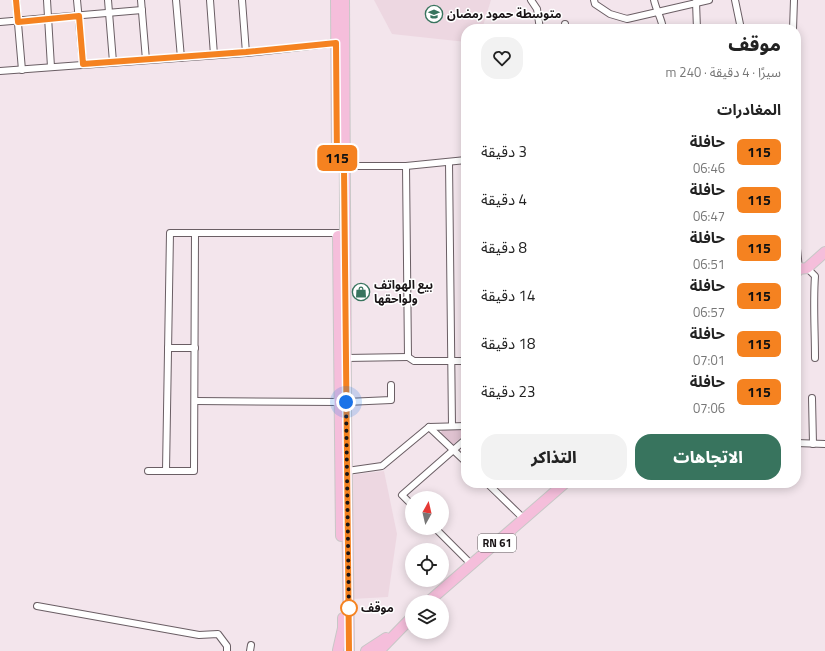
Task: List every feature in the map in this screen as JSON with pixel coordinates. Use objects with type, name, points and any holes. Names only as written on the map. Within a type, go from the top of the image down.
[{"type":"main road","points":[[336,0],[336,43],[341,166],[346,358],[342,402],[347,471],[349,651],[336,650],[343,628],[342,402],[338,233],[341,166],[344,0]]},
{"type":"main road","points":[[801,270],[825,252]]},
{"type":"main road","name":"RN 61","points":[[436,595],[559,488]]},
{"type":"main road","points":[[379,651],[405,624]]},
{"type":"main road","points":[[366,651],[402,627]]},
{"type":"street","points":[[16,0],[22,70]]},
{"type":"street","points":[[47,0],[51,67]]},
{"type":"street","points":[[77,0],[83,64]]},
{"type":"street","points":[[108,0],[113,62]]},
{"type":"street","points":[[141,0],[146,60]]},
{"type":"street","points":[[176,0],[181,58]]},
{"type":"street","points":[[210,0],[214,55]]},
{"type":"street","points":[[242,0],[246,52]]},
{"type":"street","points":[[531,0],[537,9],[539,24]]},
{"type":"street","points":[[594,0],[594,4],[610,14],[627,19],[709,0]]},
{"type":"street","points":[[654,0],[662,24]]},
{"type":"street","points":[[735,0],[739,24]]},
{"type":"street","points":[[794,0],[794,24]]},
{"type":"street","points":[[696,2],[698,24]]},
{"type":"street","points":[[0,22],[18,22],[142,10]]},
{"type":"street","points":[[0,71],[181,58],[336,43]]},
{"type":"street","points":[[341,166],[406,166],[461,161]]},
{"type":"street","points":[[449,162],[452,426]]},
{"type":"street","points":[[406,166],[408,357]]},
{"type":"street","points":[[148,471],[194,471],[195,233]]},
{"type":"street","points":[[166,471],[170,234],[338,233]]},
{"type":"street","points":[[801,270],[814,276],[812,306],[815,329],[815,358]]},
{"type":"street","points":[[168,348],[195,348]]},
{"type":"street","points":[[346,358],[408,357],[414,362],[461,361]]},
{"type":"street","points":[[195,401],[342,402],[391,400],[391,385]]},
{"type":"street","points":[[812,398],[813,444]]},
{"type":"street","points":[[347,471],[382,466],[429,427],[461,426]]},
{"type":"street","points":[[429,427],[461,457]]},
{"type":"street","points":[[407,491],[461,443]]},
{"type":"street","points":[[801,443],[825,444]]},
{"type":"street","points":[[492,488],[524,519]]},
{"type":"street","points":[[442,535],[472,565]]},
{"type":"street","points":[[36,606],[199,635],[218,634],[227,646],[227,651]]},
{"type":"shaded area","name":"متوسطة حمود رمضان","points":[[374,0],[491,0],[484,24],[461,24],[461,41],[392,34]]},
{"type":"shaded area","points":[[442,429],[461,429],[461,438],[453,445],[441,433]]},
{"type":"shaded area","points":[[384,471],[397,534],[388,597],[352,599],[351,475]]},
{"type":"bus line","name":"115","points":[[16,0],[18,22],[79,16],[83,64],[246,52],[336,43],[337,166],[344,167],[349,651]]},
{"type":"place","name":"متوسطة حمود رمضان","points":[[434,14]]},
{"type":"place","name":"بيع الهواتف ولواحقها","points":[[361,292]]},
{"type":"place","name":"موقف","points":[[349,608]]},
{"type":"route","points":[[346,402],[349,612],[349,608]]}]
